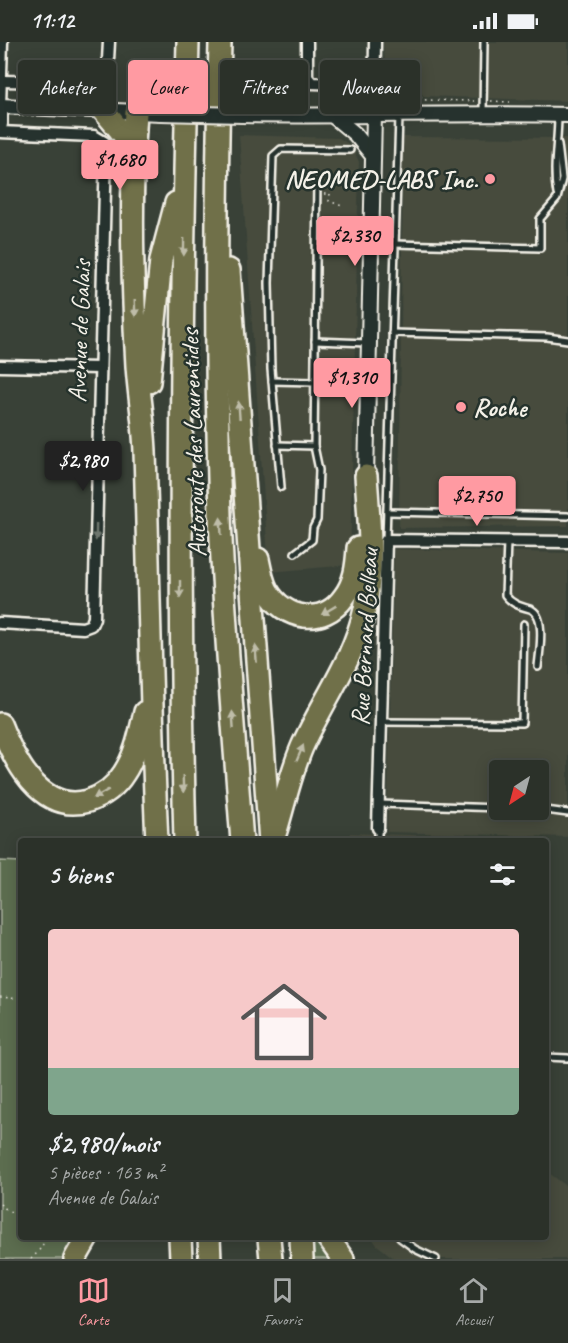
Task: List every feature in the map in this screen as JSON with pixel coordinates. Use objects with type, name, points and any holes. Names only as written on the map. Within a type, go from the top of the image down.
[{"type":"highway","name":"Autoroute des Laurentides","points":[[185,838],[180,642],[184,167],[188,42]]},
{"type":"highway","name":"Autoroute des Laurentides","points":[[220,42],[216,307],[220,507],[242,838]]},
{"type":"highway","points":[[106,114],[133,146]]},
{"type":"highway","points":[[136,114],[133,146],[133,270],[137,363],[145,449],[150,691],[157,838]]},
{"type":"highway","points":[[218,135],[271,838]]},
{"type":"highway","points":[[145,449],[149,375],[162,260],[184,167]]},
{"type":"highway","points":[[243,468],[260,568],[265,584],[272,597],[284,609],[295,615],[307,617],[319,616],[333,609],[345,597],[352,583],[358,559],[366,476]]},
{"type":"highway","points":[[272,838],[298,757],[348,661],[362,620],[368,588],[370,551],[366,476]]},
{"type":"highway","points":[[0,724],[22,767],[38,789],[68,803],[83,802],[106,792],[117,783],[125,771],[134,753],[150,691]]},
{"type":"highway","points":[[75,1259],[86,1240]]},
{"type":"highway","points":[[93,1259],[99,1240]]},
{"type":"highway","points":[[180,1240],[181,1259]]},
{"type":"highway","points":[[209,1240],[210,1259]]},
{"type":"highway","points":[[269,1240],[271,1259]]},
{"type":"highway","points":[[301,1240],[302,1259]]},
{"type":"highway","points":[[329,1240],[343,1259]]},
{"type":"street","points":[[0,124],[2,42]]},
{"type":"street","points":[[1,81],[103,83],[107,78],[109,42]]},
{"type":"street","points":[[307,42],[307,77],[312,83],[320,83]]},
{"type":"street","points":[[375,42],[375,60]]},
{"type":"street","points":[[0,106],[18,107]]},
{"type":"street","points":[[420,108],[480,107],[563,115]]},
{"type":"street","points":[[202,114],[378,114]]},
{"type":"street","points":[[332,115],[355,134],[373,156]]},
{"type":"street","points":[[366,476],[374,115]]},
{"type":"street","name":"Avenue de Galais","points":[[0,132],[94,136],[105,144],[94,618],[89,627],[0,623]]},
{"type":"street","points":[[0,366],[100,368]]},
{"type":"street","name":"Rue Bernard Belleau","points":[[378,828],[386,540],[568,542]]},
{"type":"lane","points":[[480,107],[484,42]]},
{"type":"lane","points":[[386,540],[398,114]]},
{"type":"lane","points":[[394,244],[540,248],[540,219],[556,201],[557,196],[554,170],[563,115]]},
{"type":"lane","points":[[280,487],[272,381],[269,283],[273,156],[281,149],[350,150]]},
{"type":"lane","points":[[296,553],[312,540],[316,520],[319,470],[314,446],[317,179]]},
{"type":"lane","points":[[392,333],[547,337],[568,340]]},
{"type":"lane","points":[[315,341],[369,343]]},
{"type":"lane","points":[[272,381],[314,382]]},
{"type":"lane","points":[[277,444],[314,446]]},
{"type":"lane","points":[[387,512],[568,516]]},
{"type":"lane","points":[[507,542],[506,595],[513,603],[532,609],[537,614],[540,628],[538,667]]},
{"type":"lane","points":[[382,722],[522,723],[524,624]]},
{"type":"lane","points":[[380,804],[489,808]]},
{"type":"lane","points":[[549,811],[568,813]]},
{"type":"lane","name":"Rue Bernard Belleau","points":[[378,828],[378,838]]},
{"type":"lane","points":[[549,1057],[568,1058]]},
{"type":"lane","points":[[403,1240],[436,1259]]},
{"type":"path","points":[[420,96],[426,100],[480,107]]},
{"type":"path","points":[[317,194],[330,195],[329,201],[342,206]]},
{"type":"path","points":[[0,997],[18,999]]},
{"type":"path","points":[[0,1204],[6,1210],[18,1215]]},
{"type":"path","points":[[31,1259],[46,1240]]},
{"type":"shaded area","points":[[383,42],[568,42],[568,101],[424,96],[420,92],[420,60],[385,60]]},
{"type":"shaded area","points":[[239,135],[339,138],[352,146],[359,162],[350,565],[269,572]]},
{"type":"shaded area","points":[[403,137],[568,138],[568,526],[399,528]]},
{"type":"shaded area","points":[[394,549],[568,553],[568,837],[387,832]]},
{"type":"shaded area","points":[[350,833],[502,838],[348,838]]},
{"type":"shaded area","points":[[549,1173],[568,1187],[568,1259],[395,1259],[373,1240],[549,1240]]},
{"type":"green space","points":[[0,861],[18,862],[18,1240],[72,1240],[63,1259],[0,1259]]},
{"type":"green space","points":[[309,1240],[324,1240],[337,1259],[311,1259]]},
{"type":"place","name":"NEOMED-LABS Inc.","points":[[490,179]]},
{"type":"place","name":"Roche","points":[[461,407]]}]
